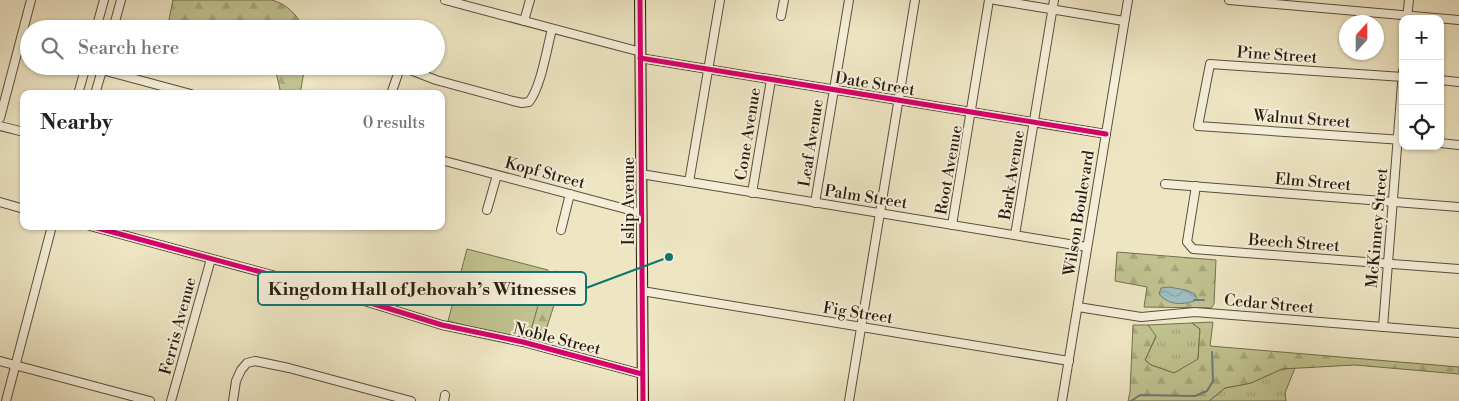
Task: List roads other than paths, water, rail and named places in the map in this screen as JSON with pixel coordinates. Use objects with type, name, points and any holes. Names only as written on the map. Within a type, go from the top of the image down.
[{"type":"main road","name":"Islip Avenue","points":[[640,0],[643,401]]},
{"type":"street","points":[[26,20],[31,0]]},
{"type":"street","points":[[98,20],[104,0]]},
{"type":"street","points":[[115,20],[120,0]]},
{"type":"street","name":"Date Street","points":[[445,0],[464,2],[640,55],[708,69],[1106,134]]},
{"type":"street","points":[[524,21],[530,0]]},
{"type":"street","points":[[689,182],[720,0]]},
{"type":"street","points":[[781,16],[784,0]]},
{"type":"street","name":"Leaf Avenue","points":[[815,203],[849,0]]},
{"type":"street","points":[[849,401],[915,0]]},
{"type":"street","name":"Root Avenue","points":[[952,225],[989,0]]},
{"type":"street","points":[[995,0],[1124,21]]},
{"type":"street","name":"Bark Avenue","points":[[1015,235],[1054,0]]},
{"type":"street","name":"Wilson Boulevard","points":[[1062,401],[1128,0]]},
{"type":"street","points":[[1229,0],[1399,16]]},
{"type":"street","points":[[1407,15],[1409,0]]},
{"type":"street","points":[[1444,19],[1459,20]]},
{"type":"street","points":[[422,75],[513,101],[529,102],[537,86],[552,29]]},
{"type":"street","points":[[0,118],[20,42]]},
{"type":"street","name":"Pine Street","points":[[1198,126],[1210,64],[1399,77]]},
{"type":"street","points":[[79,90],[83,75]]},
{"type":"street","points":[[96,90],[100,75]]},
{"type":"street","points":[[126,75],[177,90]]},
{"type":"street","points":[[392,90],[397,75]]},
{"type":"street","name":"Cone Avenue","points":[[752,193],[771,80]]},
{"type":"street","points":[[1444,80],[1459,82]]},
{"type":"street","points":[[0,126],[20,131]]},
{"type":"street","name":"Walnut Street","points":[[1198,126],[1399,140]]},
{"type":"street","points":[[1444,143],[1459,145]]},
{"type":"street","name":"McKinney Street","points":[[1383,327],[1399,149]]},
{"type":"street","name":"Kopf Street","points":[[445,161],[641,213]]},
{"type":"street","name":"Palm Street","points":[[641,174],[1087,247]]},
{"type":"street","points":[[487,210],[497,175]]},
{"type":"street","name":"Elm Street","points":[[1166,184],[1459,207]]},
{"type":"street","name":"Beech Street","points":[[1196,186],[1187,242],[1193,249],[1459,269]]},
{"type":"street","points":[[561,230],[570,194]]},
{"type":"street","points":[[0,202],[20,208]]},
{"type":"street","points":[[6,401],[51,230]]},
{"type":"street","name":"Noble Street","points":[[105,230],[335,292],[442,325],[523,342],[642,374]]},
{"type":"street","name":"Ferris Avenue","points":[[171,401],[211,259]]},
{"type":"street","name":"Fig Street","points":[[642,291],[1069,361]]},
{"type":"street","name":"Cedar Street","points":[[1078,307],[1140,317],[1195,312],[1459,333]]},
{"type":"street","points":[[0,361],[150,401]]},
{"type":"street","points":[[233,401],[236,381],[241,370],[247,363],[255,361],[289,368],[411,401]]},
{"type":"water","points":[[1169,287],[1186,290],[1195,294],[1197,300],[1187,303],[1167,301],[1159,294],[1161,288]]},
{"type":"waterway","points":[[1194,300],[1204,300]]},
{"type":"waterway","points":[[1131,401],[1140,395],[1195,396],[1207,391],[1213,381],[1212,352]]},
{"type":"place","name":"Kingdom Hall of Jehovah’s Witnesses","points":[[669,257]]}]
